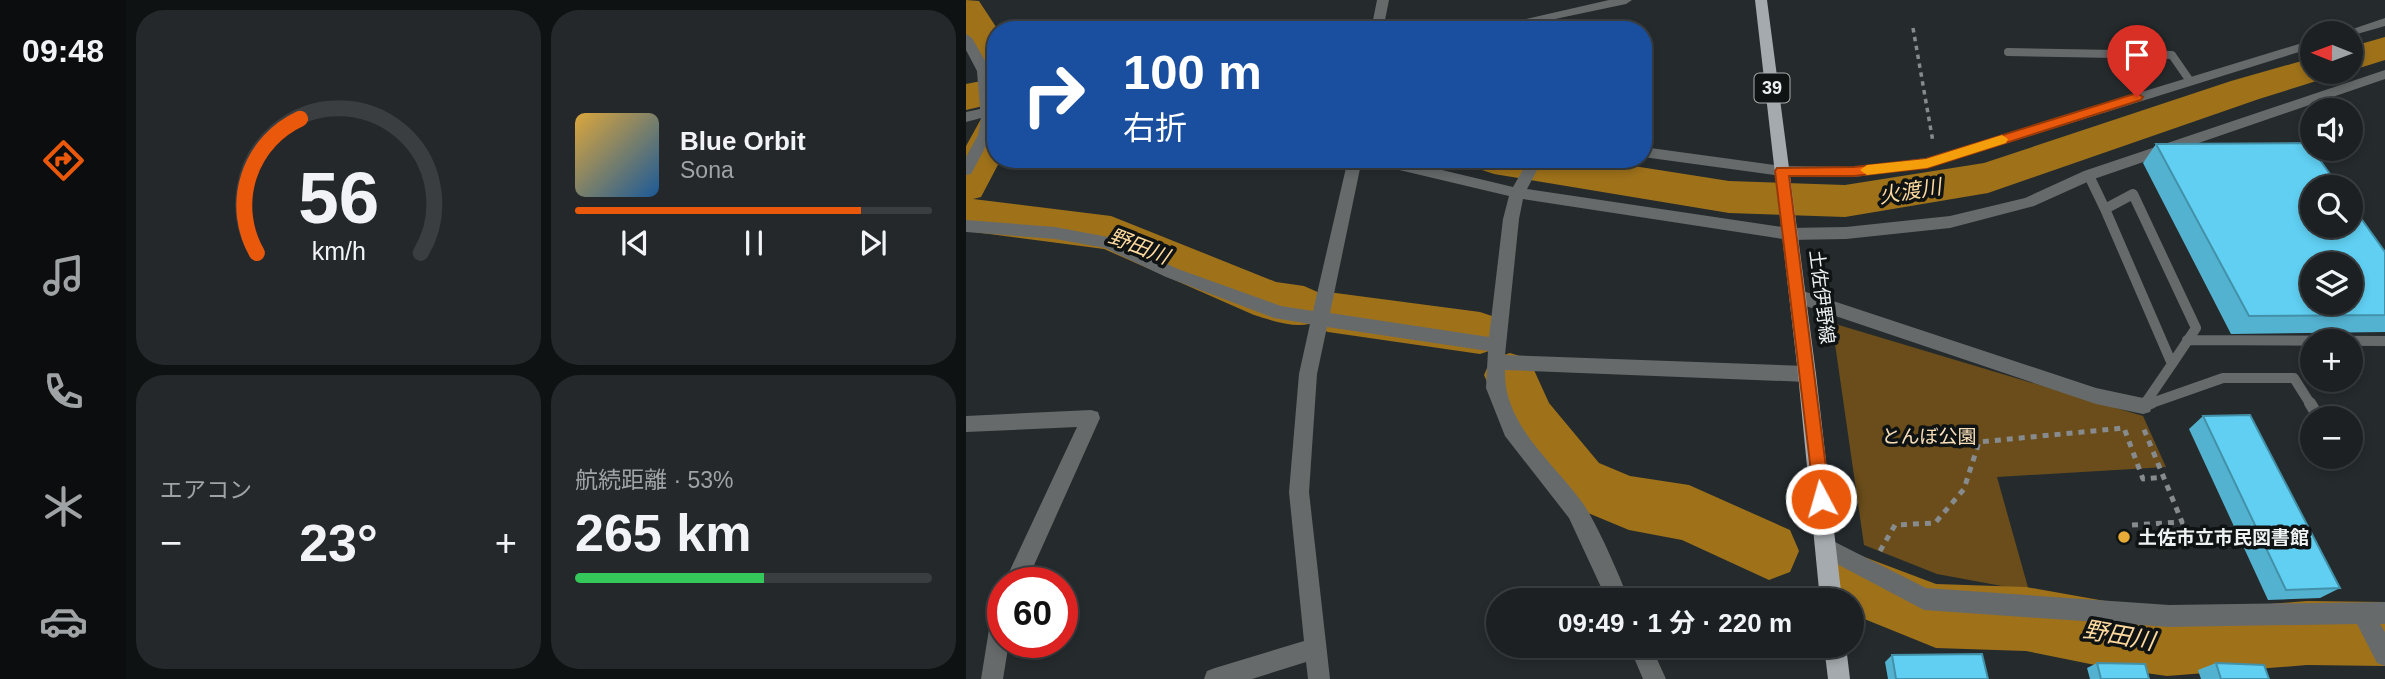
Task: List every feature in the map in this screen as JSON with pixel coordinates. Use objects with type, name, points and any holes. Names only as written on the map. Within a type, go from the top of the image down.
[{"type":"main road","name":"土佐伊野線","points":[[1761,0],[1807,374],[1829,588]]},
{"type":"main road","points":[[1836,658],[1839,679]]},
{"type":"street","points":[[1379,21],[1383,0]]},
{"type":"street","points":[[1551,21],[1625,0]]},
{"type":"street","points":[[2363,28],[2385,22]]},
{"type":"street","points":[[966,38],[987,70]]},
{"type":"street","points":[[1652,153],[1782,174],[1854,172],[1936,160],[2300,48]]},
{"type":"street","points":[[966,75],[987,72]]},
{"type":"street","points":[[1418,168],[1519,189],[1788,228],[1846,233],[1950,222],[2029,202],[2089,175],[2385,74]]},
{"type":"street","points":[[966,117],[987,111]]},
{"type":"street","points":[[966,170],[985,135],[987,122]]},
{"type":"street","points":[[1319,679],[1299,492],[1308,374],[1319,318],[1342,230],[1353,168]]},
{"type":"street","points":[[1531,168],[1519,189],[1511,219],[1495,388],[1512,430],[1576,511],[1612,588]]},
{"type":"street","points":[[966,226],[1055,233],[1108,243],[1172,273],[1279,313],[1319,318],[1497,353],[1807,374]]},
{"type":"street","points":[[1797,296],[2096,396],[2138,405]]},
{"type":"street","points":[[966,424],[1091,418],[1022,567]]},
{"type":"street","points":[[1827,548],[1924,599],[2169,616],[2385,613]]},
{"type":"street","points":[[2362,612],[2385,655]]},
{"type":"street","points":[[1215,679],[1315,648]]},
{"type":"street","points":[[992,679],[995,658]]},
{"type":"street","points":[[1645,658],[1655,679]]},
{"type":"lane","points":[[2008,52],[2172,55],[2190,81]]},
{"type":"lane","points":[[2089,175],[2172,364]]},
{"type":"lane","points":[[2105,209],[2133,194],[2196,328],[2172,364],[2138,405]]},
{"type":"lane","points":[[2188,340],[2385,341]]},
{"type":"lane","points":[[2138,405],[2223,378],[2294,379],[2311,406]]},
{"type":"path","points":[[1913,28],[1936,160]]},
{"type":"path","points":[[2132,525],[2182,522],[2138,405]]},
{"type":"path","points":[[1869,570],[1895,525],[1935,523],[1964,489],[1979,442],[2124,428],[2143,479],[2164,477]]},
{"type":"green space","name":"とんぼ公園","points":[[1832,323],[2143,416],[2166,467],[1997,477],[2029,591],[1937,574],[1864,545]]},
{"type":"building","points":[[2300,143],[2300,161],[2321,161],[2331,175],[2300,175],[2300,238],[2363,238],[2363,221],[2385,252],[2385,315],[2249,316],[2156,144]]},
{"type":"building","points":[[2250,415],[2340,588],[2286,590],[2203,416]]},
{"type":"building","points":[[1982,654],[1988,679],[1896,679],[1892,655]]},
{"type":"building","points":[[2097,663],[2145,664],[2149,679],[2101,679]]},
{"type":"building","points":[[2216,663],[2264,665],[2269,679],[2221,679]]},
{"type":"waterway","name":"野田川","points":[[966,9],[987,42]]},
{"type":"waterway","name":"火渡川","points":[[2363,55],[2385,48]]},
{"type":"waterway","name":"火渡川","points":[[1550,168],[1729,197],[1845,201],[1988,178],[2300,74]]},
{"type":"waterway","name":"火渡川","points":[[966,97],[987,92]]},
{"type":"waterway","name":"野田川","points":[[966,186],[987,146]]},
{"type":"waterway","name":"野田川","points":[[966,215],[1111,233],[1271,301],[1304,306]]},
{"type":"waterway","name":"野田川","points":[[1328,312],[1480,333]]},
{"type":"waterway","name":"野田川","points":[[1510,375],[1530,420],[1579,482],[1629,503],[1689,513],[1769,551]]},
{"type":"waterway","name":"野田川","points":[[1859,586],[1936,616],[2026,619],[2167,644],[2307,633],[2385,634]]},
{"type":"slow traffic","points":[[1867,170],[1927,163],[2002,139]]},
{"type":"place","name":"土佐市立市民図書館","points":[[2124,537]]},
{"type":"route","points":[[1821,499],[1782,171],[1854,172],[1927,163],[2137,97]]}]
